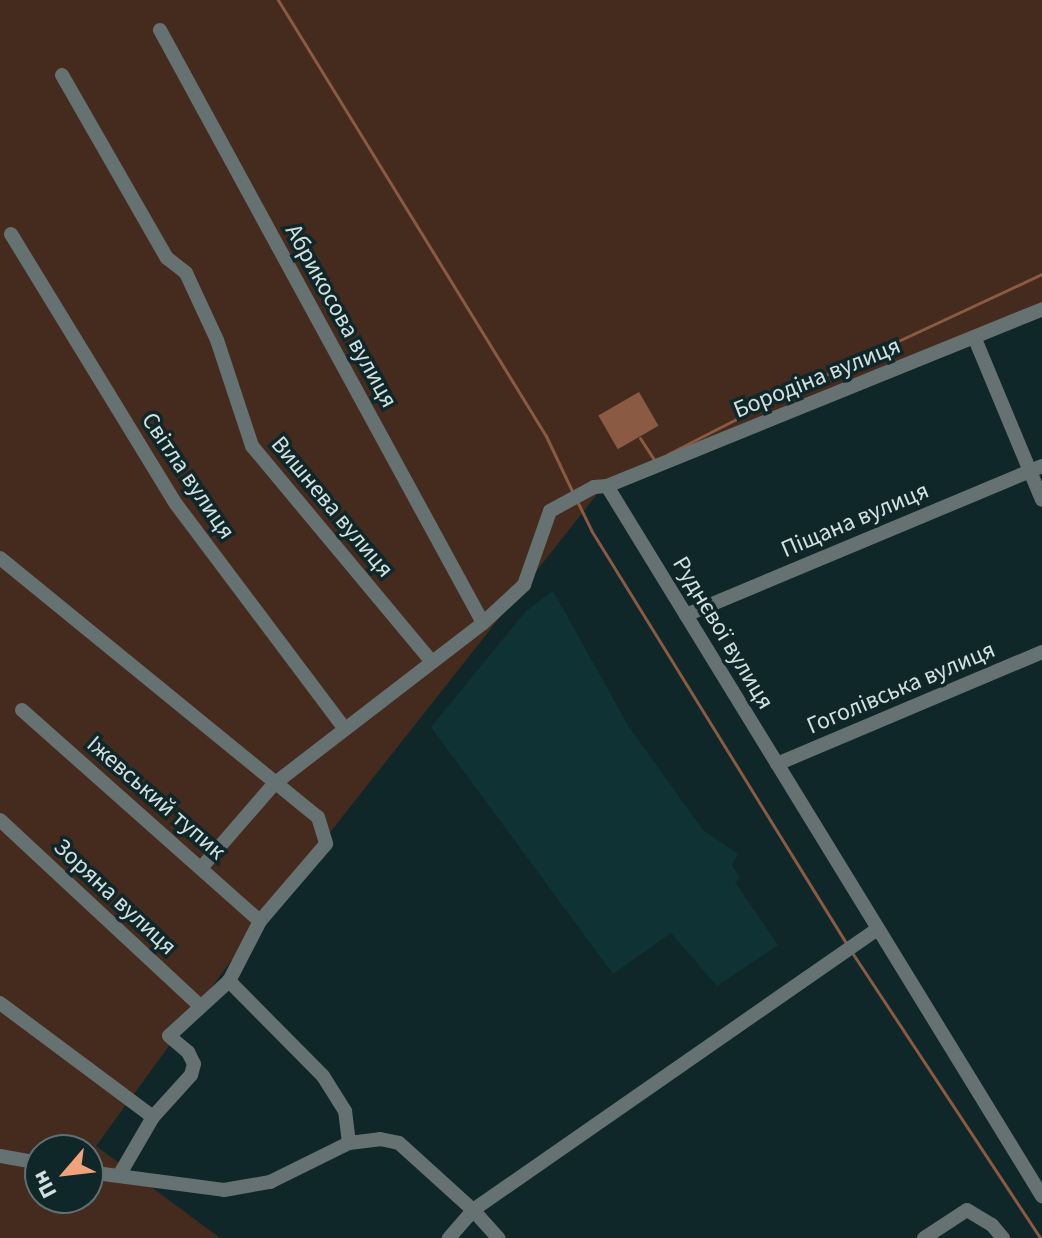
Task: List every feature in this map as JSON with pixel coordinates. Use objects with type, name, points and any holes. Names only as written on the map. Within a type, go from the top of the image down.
[{"type":"street","name":"Абрикосова вулиця","points":[[160,30],[483,623]]},
{"type":"street","name":"Вишнева вулиця","points":[[62,75],[167,258],[186,273],[217,340],[252,446],[432,662]]},
{"type":"street","name":"Світла вулиця","points":[[11,234],[176,504],[345,729]]},
{"type":"street","name":"Бородіна вулиця","points":[[600,486],[975,339],[1042,309]]},
{"type":"street","points":[[975,339],[1036,469],[1042,500]]},
{"type":"street","name":"Піщана вулиця","points":[[686,615],[1036,469]]},
{"type":"street","points":[[202,867],[274,784],[483,623],[524,585],[550,511],[600,486]]},
{"type":"street","name":"Руднєвої вулиця","points":[[600,486],[686,615],[878,929],[1037,1176],[1042,1196]]},
{"type":"street","points":[[0,558],[318,817],[326,844],[260,921],[229,981],[169,1036],[188,1052],[194,1064],[191,1075],[153,1117],[120,1174]]},
{"type":"street","name":"Гоголівська вулиця","points":[[777,764],[1042,652]]},
{"type":"street","name":"Іжевський тупик","points":[[22,710],[260,921]]},
{"type":"street","name":"Зоряна вулиця","points":[[0,820],[200,1006]]},
{"type":"street","points":[[449,1238],[473,1210],[878,929]]},
{"type":"street","points":[[229,981],[323,1076],[345,1111],[349,1143]]},
{"type":"street","points":[[0,1003],[153,1117]]},
{"type":"street","points":[[104,1173],[224,1190],[270,1182],[349,1143],[380,1139],[399,1143],[473,1210],[498,1238]]},
{"type":"street","points":[[0,1156],[24,1160]]},
{"type":"street","points":[[924,1238],[967,1210],[992,1225],[1003,1238]]},
{"type":"shaded area","points":[[0,0],[1042,0],[1042,309],[606,483],[260,921],[104,1135],[24,1134],[24,1214],[104,1214],[104,1152],[220,1238],[0,1238]]},
{"type":"shaded area","points":[[639,392],[658,426],[618,449],[598,416]]},
{"type":"shaded area","points":[[553,591],[629,727],[703,830],[738,854],[732,865],[740,878],[735,882],[778,945],[717,986],[671,933],[613,974],[431,727],[526,611]]},
{"type":"waterway","points":[[278,0],[546,436],[573,493]]},
{"type":"waterway","points":[[668,454],[791,391],[1042,274]]},
{"type":"waterway","points":[[640,438],[655,461]]},
{"type":"waterway","points":[[578,503],[591,530],[847,944]]},
{"type":"waterway","points":[[853,954],[1040,1238]]}]
